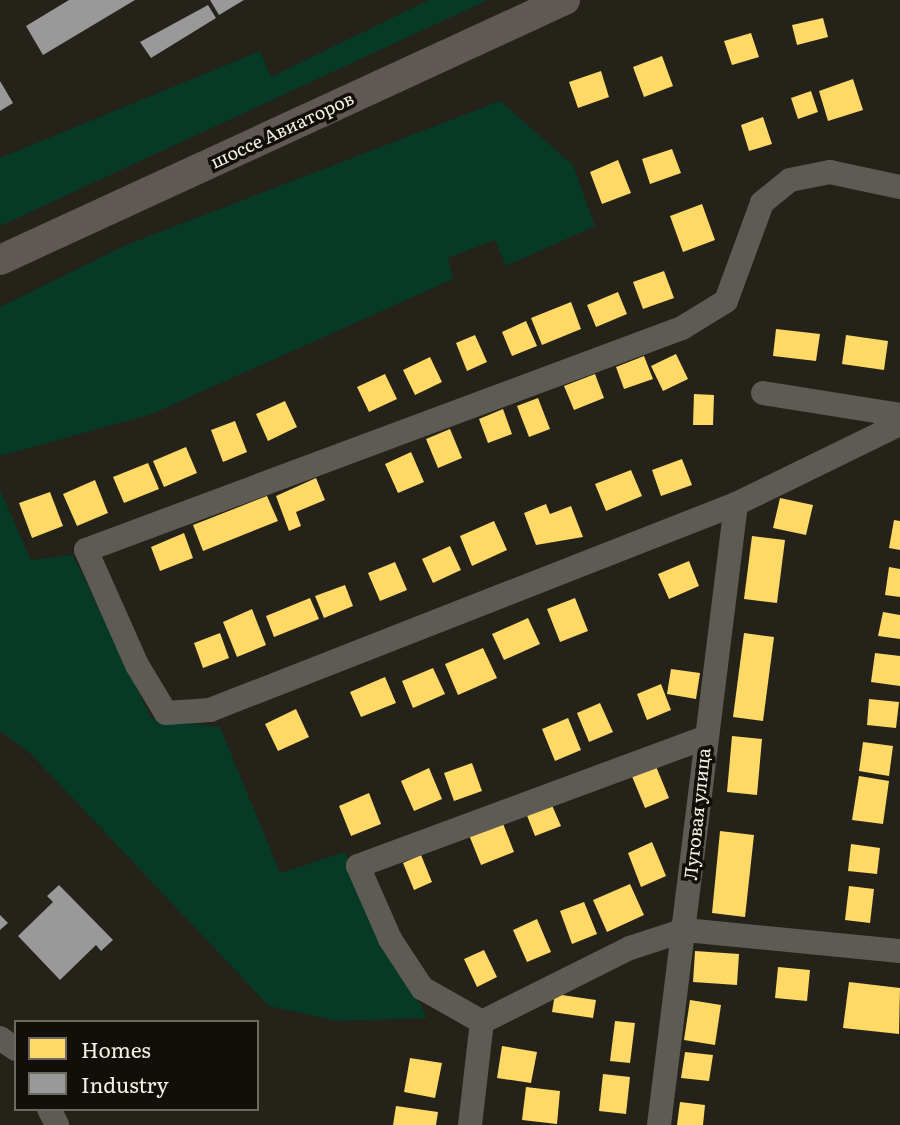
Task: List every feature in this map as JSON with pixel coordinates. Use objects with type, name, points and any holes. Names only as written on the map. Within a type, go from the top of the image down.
[{"type":"main road","name":"шоссе Авиаторов","points":[[0,242],[525,0]]},
{"type":"main road","name":"шоссе Авиаторов","points":[[0,260],[565,0]]},
{"type":"street","points":[[900,187],[830,172],[790,180],[762,203],[726,301],[682,328],[86,550],[137,665],[166,713],[210,710],[736,503],[900,424]]},
{"type":"street","points":[[762,393],[900,415]]},
{"type":"street","name":"Луговая улица","points":[[659,1125],[685,930],[704,738],[736,503]]},
{"type":"street","points":[[482,1023],[422,988],[390,939],[359,866],[704,738]]},
{"type":"street","points":[[482,1023],[630,948],[685,930],[900,951]]},
{"type":"street","points":[[470,1125],[482,1023]]},
{"type":"green space","points":[[429,0],[488,0],[0,226],[0,158],[260,51],[271,77]]},
{"type":"green space","points":[[500,101],[573,165],[595,226],[506,266],[495,240],[448,258],[453,279],[152,414],[0,456],[0,307],[126,245]]},
{"type":"green space","points":[[0,490],[31,560],[73,555],[151,718],[220,727],[280,873],[345,852],[427,1018],[337,1021],[269,1006],[31,754],[0,731]]},
{"type":"building: Homes","points":[[823,18],[828,37],[797,45],[792,25]]},
{"type":"building: Homes","points":[[751,33],[759,57],[732,65],[724,41]]},
{"type":"building: Homes","points":[[662,56],[673,86],[644,97],[633,67]]},
{"type":"building: Homes","points":[[601,71],[609,97],[578,108],[569,82]]},
{"type":"building: Homes","points":[[853,79],[863,110],[828,121],[819,91]]},
{"type":"building: Homes","points":[[811,91],[818,112],[798,119],[791,98]]},
{"type":"building: Homes","points":[[763,117],[772,144],[749,151],[741,125]]},
{"type":"building: Homes","points":[[672,149],[681,173],[650,184],[642,159]]},
{"type":"building: Homes","points":[[618,160],[631,193],[602,204],[590,172]]},
{"type":"building: Homes","points":[[702,204],[715,240],[683,252],[670,216]]},
{"type":"building: Homes","points":[[664,271],[674,298],[643,309],[633,282]]},
{"type":"building: Homes","points":[[618,292],[627,314],[596,327],[587,305]]},
{"type":"building: Homes","points":[[571,302],[581,329],[542,345],[531,318]]},
{"type":"building: Homes","points":[[526,321],[537,346],[512,356],[502,332]]},
{"type":"building: Homes","points":[[776,329],[820,334],[816,361],[773,356]]},
{"type":"building: Homes","points":[[475,335],[487,362],[467,371],[456,343]]},
{"type":"building: Homes","points":[[846,335],[888,341],[884,370],[842,364]]},
{"type":"building: Homes","points":[[676,354],[688,379],[663,391],[651,366]]},
{"type":"building: Homes","points":[[644,356],[653,379],[624,389],[616,367]]},
{"type":"building: Homes","points":[[430,357],[442,382],[415,395],[403,370]]},
{"type":"building: Homes","points":[[385,374],[397,399],[369,412],[357,387]]},
{"type":"building: Homes","points":[[595,374],[604,398],[574,410],[564,386]]},
{"type":"building: Homes","points":[[694,394],[714,395],[713,425],[693,425]]},
{"type":"building: Homes","points":[[538,398],[550,429],[529,437],[517,406]]},
{"type":"building: Homes","points":[[285,401],[297,427],[268,441],[256,414]]},
{"type":"building: Homes","points":[[503,409],[512,434],[488,443],[479,419]]},
{"type":"building: Homes","points":[[235,421],[247,452],[223,462],[211,430]]},
{"type":"building: Homes","points":[[450,429],[462,458],[438,468],[426,439]]},
{"type":"building: Homes","points":[[186,447],[197,473],[164,487],[153,461]]},
{"type":"building: Homes","points":[[411,452],[424,482],[398,493],[385,464]]},
{"type":"building: Homes","points":[[682,459],[692,485],[661,496],[652,470]]},
{"type":"building: Homes","points":[[148,463],[159,489],[124,503],[113,477]]},
{"type":"building: Homes","points":[[631,470],[642,496],[606,511],[595,484]]},
{"type":"building: Homes","points":[[316,478],[325,500],[296,512],[301,526],[289,531],[276,496]]},
{"type":"building: Homes","points":[[95,480],[108,513],[77,526],[63,494]]},
{"type":"building: Homes","points":[[50,492],[63,526],[32,538],[19,503]]},
{"type":"building: Homes","points":[[267,496],[278,521],[203,551],[193,525]]},
{"type":"building: Homes","points":[[780,498],[813,505],[806,535],[773,528]]},
{"type":"building: Homes","points":[[546,504],[550,514],[571,506],[583,537],[536,545],[524,513]]},
{"type":"building: Homes","points":[[894,520],[900,521],[900,550],[889,548]]},
{"type":"building: Homes","points":[[494,521],[507,550],[472,566],[460,536]]},
{"type":"building: Homes","points":[[184,533],[193,558],[160,571],[151,547]]},
{"type":"building: Homes","points":[[752,536],[785,540],[777,603],[744,599]]},
{"type":"building: Homes","points":[[450,546],[461,570],[433,583],[422,559]]},
{"type":"building: Homes","points":[[689,561],[699,586],[669,599],[658,574]]},
{"type":"building: Homes","points":[[395,562],[407,590],[380,601],[368,573]]},
{"type":"building: Homes","points":[[889,567],[900,569],[900,597],[885,595]]},
{"type":"building: Homes","points":[[345,585],[353,606],[324,618],[315,596]]},
{"type":"building: Homes","points":[[310,598],[319,619],[274,637],[266,616]]},
{"type":"building: Homes","points":[[575,598],[588,631],[560,642],[547,609]]},
{"type":"building: Homes","points":[[252,609],[266,645],[237,657],[223,622]]},
{"type":"building: Homes","points":[[883,612],[900,615],[900,639],[878,636]]},
{"type":"building: Homes","points":[[528,618],[540,644],[504,660],[492,634]]},
{"type":"building: Homes","points":[[220,633],[229,658],[203,668],[194,643]]},
{"type":"building: Homes","points":[[744,633],[774,637],[763,721],[733,717]]},
{"type":"building: Homes","points":[[483,648],[497,678],[458,695],[445,664]]},
{"type":"building: Homes","points":[[875,653],[900,656],[900,686],[871,682]]},
{"type":"building: Homes","points":[[433,668],[445,694],[413,708],[402,681]]},
{"type":"building: Homes","points":[[671,669],[700,673],[696,699],[667,694]]},
{"type":"building: Homes","points":[[385,677],[396,703],[361,717],[350,692]]},
{"type":"building: Homes","points":[[661,684],[671,710],[647,720],[637,694]]},
{"type":"building: Homes","points":[[869,699],[899,702],[896,728],[867,725]]},
{"type":"building: Homes","points":[[600,703],[613,732],[589,742],[577,713]]},
{"type":"building: Homes","points":[[296,709],[309,737],[278,751],[265,724]]},
{"type":"building: Homes","points":[[568,718],[581,750],[555,761],[542,729]]},
{"type":"building: Homes","points":[[732,736],[762,739],[757,795],[727,792]]},
{"type":"building: Homes","points":[[863,742],[893,746],[889,776],[859,771]]},
{"type":"building: Homes","points":[[472,763],[482,791],[454,801],[444,773]]},
{"type":"building: Homes","points":[[655,764],[669,798],[645,808],[631,774]]},
{"type":"building: Homes","points":[[429,768],[442,799],[414,811],[401,781]]},
{"type":"building: Homes","points":[[859,776],[889,781],[883,824],[852,820]]},
{"type":"building: Homes","points":[[369,793],[381,824],[351,836],[339,806]]},
{"type":"building: Homes","points":[[551,803],[561,826],[535,836],[526,813]]},
{"type":"building: Homes","points":[[502,821],[514,852],[481,865],[469,835]]},
{"type":"building: Homes","points":[[720,831],[754,835],[745,917],[712,913]]},
{"type":"building: Homes","points":[[652,842],[666,876],[641,887],[628,853]]},
{"type":"building: Homes","points":[[851,844],[880,848],[877,874],[848,871]]},
{"type":"building: Homes","points":[[421,855],[432,882],[414,890],[403,863]]},
{"type":"building: Homes","points":[[630,884],[644,915],[607,932],[593,900]]},
{"type":"building: Homes","points":[[849,886],[874,889],[870,923],[845,920]]},
{"type":"building: Homes","points":[[584,902],[597,934],[572,944],[560,911]]},
{"type":"building: Homes","points":[[537,919],[551,952],[527,962],[513,930]]},
{"type":"building: Homes","points":[[484,950],[497,977],[477,987],[464,959]]},
{"type":"building: Homes","points":[[695,951],[739,954],[737,985],[693,982]]},
{"type":"building: Homes","points":[[778,967],[810,970],[807,1001],[775,998]]},
{"type":"building: Homes","points":[[849,982],[900,988],[899,1034],[843,1028]]},
{"type":"building: Homes","points":[[555,994],[596,1000],[593,1018],[552,1012]]},
{"type":"building: Homes","points":[[690,1000],[721,1005],[715,1045],[684,1040]]},
{"type":"building: Homes","points":[[615,1021],[635,1023],[630,1063],[610,1061]]},
{"type":"building: Homes","points":[[502,1046],[537,1052],[531,1083],[497,1078]]},
{"type":"building: Homes","points":[[685,1052],[713,1055],[709,1081],[681,1078]]},
{"type":"building: Homes","points":[[410,1058],[442,1063],[435,1098],[404,1092]]},
{"type":"building: Homes","points":[[603,1074],[630,1077],[626,1114],[599,1111]]},
{"type":"building: Homes","points":[[526,1087],[560,1091],[557,1124],[522,1120]]},
{"type":"building: Homes","points":[[680,1102],[705,1105],[703,1125],[677,1125]]},
{"type":"building: Homes","points":[[396,1106],[438,1112],[436,1125],[393,1125]]},
{"type":"building: Industry","points":[[69,0],[135,0],[43,55],[26,26]]},
{"type":"building: Industry","points":[[210,0],[244,0],[219,15]]},
{"type":"building: Industry","points":[[208,5],[216,18],[151,58],[140,42]]},
{"type":"building: Industry","points":[[0,81],[13,103],[0,111]]},
{"type":"building: Industry","points":[[59,885],[113,940],[101,951],[96,945],[60,980],[18,936],[53,902],[47,896]]},
{"type":"building: Industry","points":[[0,915],[8,923],[0,930]]}]
